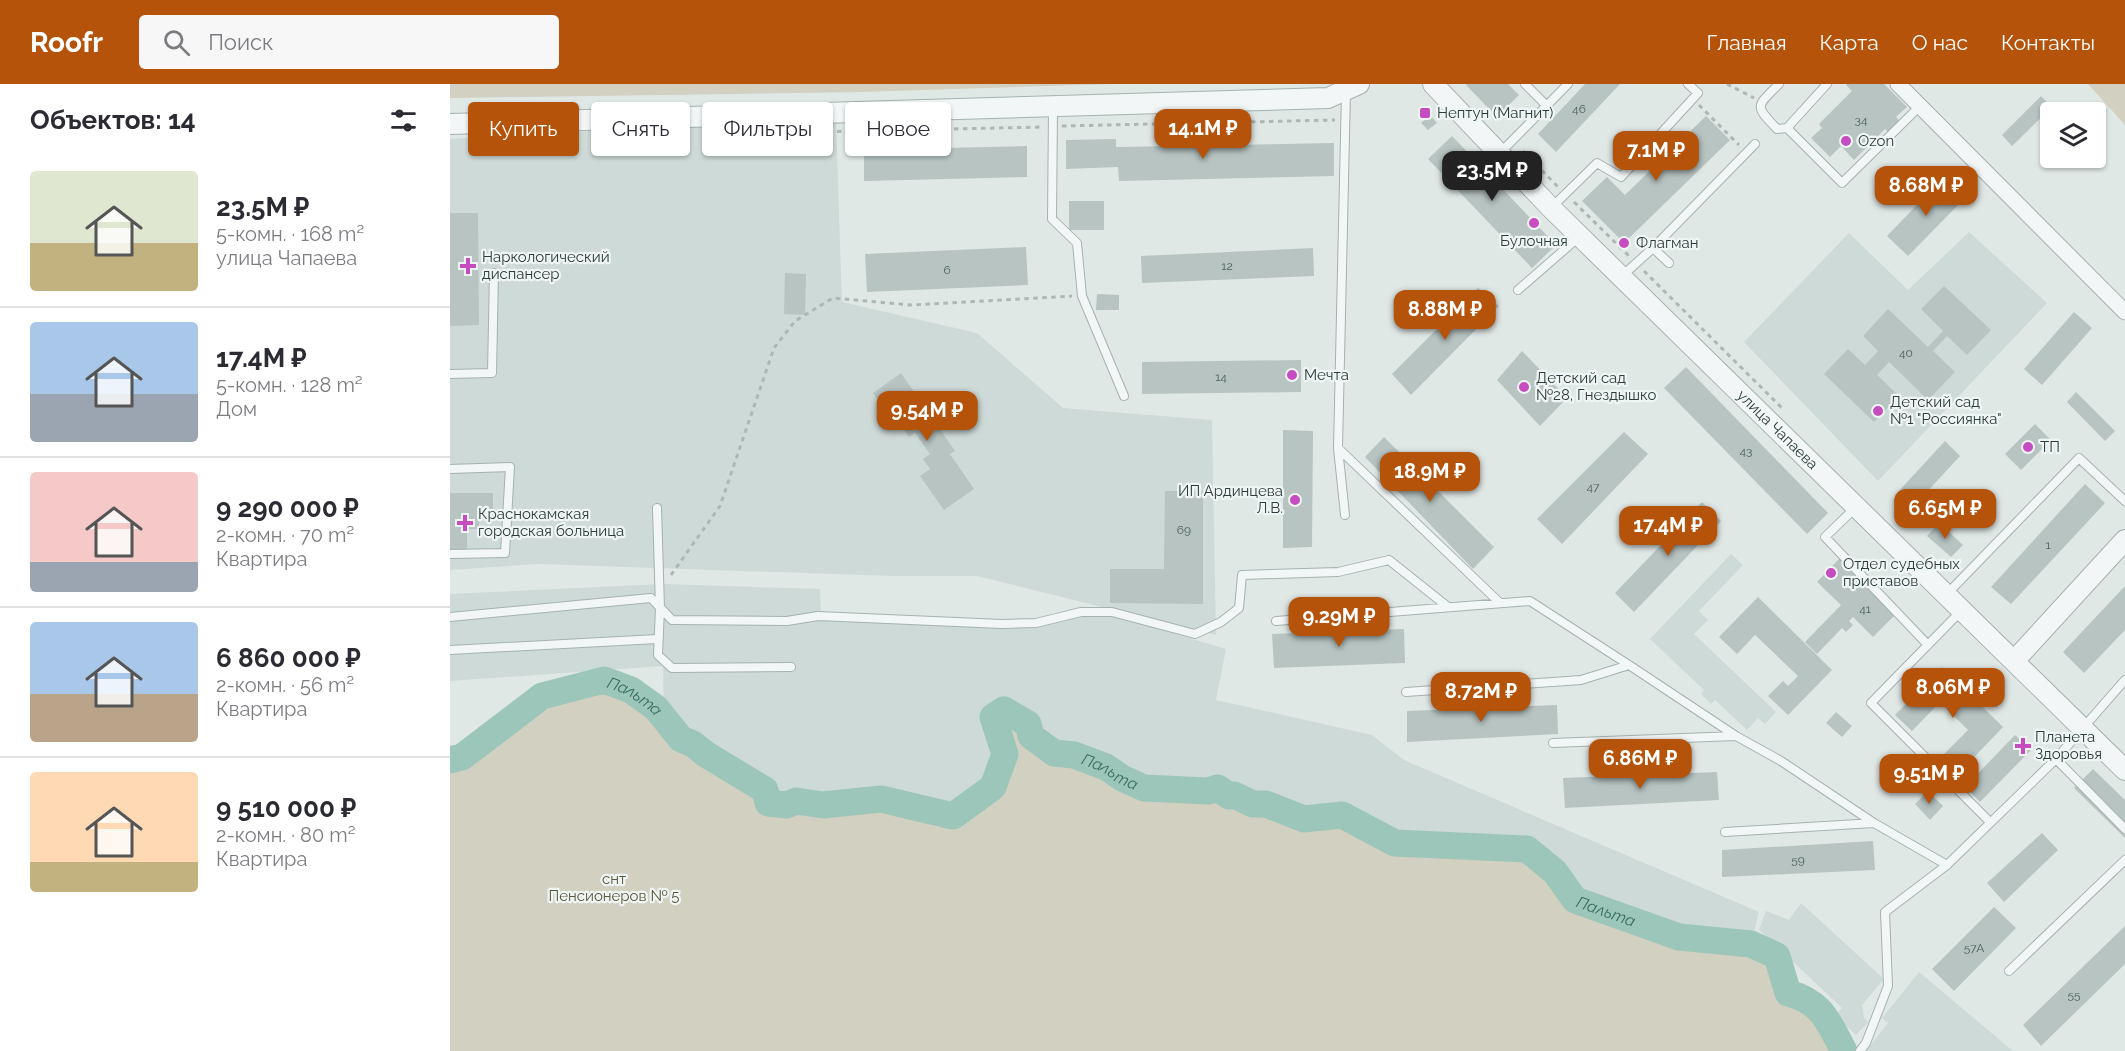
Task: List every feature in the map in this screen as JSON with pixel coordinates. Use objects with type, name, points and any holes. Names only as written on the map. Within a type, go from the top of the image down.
[{"type":"street","name":"улица Чапаева","points":[[1433,84],[1506,147],[1551,208],[2125,770]]},
{"type":"street","points":[[1898,84],[2125,312]]},
{"type":"street","points":[[450,124],[1328,98],[1352,88]]},
{"type":"street","points":[[2014,661],[2125,540]]},
{"type":"lane","points":[[1525,84],[1547,106]]},
{"type":"lane","points":[[1506,147],[1568,84]]},
{"type":"lane","points":[[1551,208],[1597,164],[1621,177],[1698,93],[1688,84]]},
{"type":"lane","points":[[1779,84],[1759,107],[1777,129],[1787,128],[1827,84]]},
{"type":"lane","points":[[1345,515],[1338,448],[1345,119],[1352,88]]},
{"type":"lane","points":[[1053,106],[1052,219],[1077,243],[1082,296],[1124,396]]},
{"type":"lane","points":[[1787,128],[1842,183],[1920,106]]},
{"type":"lane","points":[[1622,277],[1755,144]]},
{"type":"lane","points":[[1518,290],[1580,237]]},
{"type":"lane","points":[[1653,248],[1669,263]]},
{"type":"lane","points":[[450,374],[492,373],[495,273]]},
{"type":"lane","points":[[1338,448],[1500,603]]},
{"type":"lane","points":[[1946,595],[2079,458],[2125,501]]},
{"type":"lane","points":[[450,469],[510,467],[505,553],[450,554]]},
{"type":"lane","points":[[1856,507],[1825,537],[1928,645]]},
{"type":"lane","points":[[657,508],[660,591],[658,655],[672,668],[791,667]]},
{"type":"lane","points":[[450,617],[651,598],[672,620],[787,621],[818,616],[1002,624],[1036,623],[1081,612],[1112,612],[1195,634],[1221,622],[1239,608],[1242,575],[1338,572],[1389,560],[1448,607]]},
{"type":"lane","points":[[1276,621],[1530,601],[1736,736],[1781,761],[1874,823],[1947,865]]},
{"type":"lane","points":[[1962,610],[1871,703],[1990,822]]},
{"type":"lane","points":[[450,650],[657,639]]},
{"type":"lane","points":[[1406,692],[1581,680],[1629,665]]},
{"type":"lane","points":[[1860,1051],[1866,1042],[1888,986],[1885,912],[1947,865],[2056,759],[2125,680]]},
{"type":"lane","points":[[1554,743],[1736,736]]},
{"type":"lane","points":[[2056,759],[2125,829]]},
{"type":"lane","points":[[1725,832],[1874,823]]},
{"type":"lane","points":[[2009,971],[2125,860]]},
{"type":"path","points":[[1727,84],[1761,102]]},
{"type":"path","points":[[1693,99],[1747,152]]},
{"type":"path","points":[[833,132],[1345,119]]},
{"type":"path","points":[[1506,147],[1565,194],[1789,415]]},
{"type":"path","points":[[660,591],[720,506],[774,348],[795,321],[833,298],[911,304],[1082,296]]},
{"type":"shaded area","points":[[833,122],[836,122],[842,302],[977,333],[1063,408],[1212,420],[1216,635],[977,576],[892,576],[538,564],[450,570],[450,139],[468,138],[468,156],[579,156],[579,132],[591,131],[591,156],[690,156],[690,127],[702,127],[702,156],[833,156]]},
{"type":"shaded area","name":"Детский сад №1 \"Россиянка\"","points":[[1969,232],[2047,303],[1878,481],[1744,342],[1849,233],[1908,290]]},
{"type":"shaded area","points":[[1731,554],[1743,565],[1699,611],[1708,620],[1694,634],[1776,712],[1765,724],[1758,718],[1747,730],[1715,700],[1711,704],[1701,694],[1704,690],[1650,639]]},
{"type":"shaded area","points":[[663,584],[820,589],[821,614],[980,622],[1034,620],[1081,606],[1226,649],[1216,700],[1372,735],[1404,760],[1759,912],[1751,944],[1679,937],[1575,900],[1555,872],[1527,849],[1395,843],[1342,815],[1304,819],[1266,804],[1253,804],[1234,795],[1229,796],[1218,788],[1208,791],[1144,788],[1122,778],[1106,767],[1074,755],[1054,753],[1031,736],[993,717],[1005,754],[993,787],[953,816],[881,799],[823,805],[796,801],[787,805],[768,803],[693,744],[681,739],[664,717],[663,666],[450,681],[450,594]]},
{"type":"shaded area","points":[[1801,903],[1884,979],[1862,1005],[1864,1017],[1868,1022],[1856,1035],[1835,1016],[1842,1008],[1759,930],[1766,911],[1789,920]]},
{"type":"shaded area","points":[[1919,972],[2013,1051],[1866,1051],[1888,1023],[1882,1018]]},
{"type":"green space","points":[[450,84],[1112,84],[860,92],[450,98]]},
{"type":"green space","points":[[2088,84],[2125,84],[2125,125],[2106,102]]},
{"type":"green space","name":"снт Пенсионеров № 5","points":[[604,680],[631,690],[656,708],[681,739],[693,744],[765,790],[768,803],[787,805],[796,801],[823,805],[881,799],[953,816],[993,787],[1005,754],[993,717],[1004,710],[1028,724],[1031,737],[1054,753],[1074,755],[1106,767],[1122,778],[1144,788],[1208,791],[1218,788],[1228,796],[1234,795],[1253,804],[1266,804],[1304,819],[1342,815],[1395,843],[1527,849],[1555,872],[1575,900],[1679,937],[1751,944],[1777,956],[1788,993],[1810,1002],[1824,1014],[1844,1051],[450,1051],[450,760],[462,757],[542,696]]},
{"type":"building","points":[[1467,84],[1508,84],[1519,95],[1497,117]]},
{"type":"building","points":[[1585,84],[1620,84],[1556,152],[1538,134]]},
{"type":"building","points":[[1847,84],[1884,84],[1907,107],[1896,117],[1902,123],[1890,134],[1885,129],[1854,160],[1841,146],[1830,157],[1811,138],[1822,128],[1819,124],[1852,91]]},
{"type":"building","points":[[2041,96],[2047,102],[2040,102],[2040,119],[2012,146],[2002,135]]},
{"type":"building","points":[[1430,115],[1437,123],[1428,130],[1421,123]]},
{"type":"building","points":[[1706,116],[1730,140],[1624,243],[1582,201],[1607,177],[1625,195]]},
{"type":"building","points":[[1452,136],[1556,245],[1532,268],[1428,159]]},
{"type":"building","points":[[1116,139],[1116,147],[1334,143],[1334,176],[1119,181],[1118,167],[1066,169],[1066,140]]},
{"type":"building","points":[[1027,146],[1027,177],[864,181],[864,156],[951,156],[951,148]]},
{"type":"building","points":[[1943,178],[1964,199],[1908,256],[1887,236]]},
{"type":"building","points":[[1069,201],[1104,201],[1104,230],[1069,230]]},
{"type":"building","points":[[450,213],[478,213],[479,325],[450,326]]},
{"type":"building","points":[[1026,247],[1028,285],[867,292],[865,254]]},
{"type":"building","points":[[1313,248],[1314,276],[1142,283],[1141,256]]},
{"type":"building","points":[[785,273],[806,274],[805,315],[784,314]]},
{"type":"building","points":[[1944,286],[1991,330],[1967,355],[1947,336],[1933,351],[1955,372],[1928,400],[1889,362],[1877,375],[1899,396],[1874,422],[1824,374],[1848,349],[1865,365],[1878,351],[1863,336],[1888,309],[1928,347],[1943,331],[1921,309]]},
{"type":"building","points":[[1478,288],[1499,306],[1411,395],[1392,374]]},
{"type":"building","points":[[1097,294],[1119,295],[1119,310],[1096,310]]},
{"type":"building","points":[[2074,312],[2092,328],[2042,385],[2024,369]]},
{"type":"building","points":[[1522,351],[1567,398],[1540,426],[1497,380]]},
{"type":"building","points":[[1301,360],[1301,392],[1142,394],[1142,362]]},
{"type":"building","points":[[1686,367],[1828,513],[1807,534],[1664,388]]},
{"type":"building","points":[[901,373],[955,451],[950,454],[974,489],[944,510],[920,476],[930,469],[923,459],[930,454],[915,433],[909,437],[883,399],[879,402],[873,393]]},
{"type":"building","points":[[2076,392],[2115,431],[2105,441],[2067,402]]},
{"type":"building","name":"ТП","points":[[2035,424],[2051,440],[2021,470],[2005,454]]},
{"type":"building","points":[[1283,430],[1313,431],[1312,547],[1283,548]]},
{"type":"building","points":[[1624,432],[1648,454],[1562,544],[1537,519]]},
{"type":"building","points":[[1384,437],[1494,547],[1473,569],[1365,457]]},
{"type":"building","points":[[1945,441],[1960,456],[1912,508],[1897,493]]},
{"type":"building","points":[[2085,484],[2105,503],[2011,604],[1991,587]]},
{"type":"building","points":[[1165,491],[1203,491],[1203,604],[1110,603],[1110,569],[1164,569]]},
{"type":"building","name":"Краснокамская городская больница","points":[[450,493],[493,493],[493,517],[479,517],[479,529],[467,529],[467,550],[450,550]]},
{"type":"building","points":[[1702,502],[1721,521],[1634,612],[1615,593]]},
{"type":"building","points":[[1939,523],[1963,545],[1951,557],[1927,536]]},
{"type":"building","points":[[1840,558],[1897,613],[1873,637],[1853,617],[1849,621],[1853,625],[1846,632],[1842,628],[1817,654],[1805,642],[1841,605],[1817,582]]},
{"type":"building","points":[[2125,586],[2125,630],[2084,673],[2063,652]]},
{"type":"building","points":[[1758,597],[1832,670],[1788,715],[1768,696],[1783,681],[1788,686],[1798,676],[1755,635],[1737,654],[1719,637]]},
{"type":"building","points":[[1404,629],[1405,663],[1274,668],[1272,634]]},
{"type":"building","points":[[1942,667],[2003,727],[1953,779],[1936,762],[1968,730],[1940,702],[1912,731],[1895,715]]},
{"type":"building","points":[[1557,705],[1558,734],[1407,742],[1407,711]]},
{"type":"building","points":[[1836,712],[1852,726],[1842,737],[1826,723]]},
{"type":"building","points":[[2015,735],[2031,750],[1980,802],[1965,787]]},
{"type":"building","points":[[2093,769],[2125,800],[2125,838],[2074,788]]},
{"type":"building","points":[[1717,772],[1719,800],[1565,808],[1563,778]]},
{"type":"building","points":[[1928,791],[1943,806],[1930,820],[1915,804]]},
{"type":"building","points":[[2042,833],[2058,850],[2004,902],[1987,883]]},
{"type":"building","points":[[1873,841],[1875,870],[1722,877],[1722,850]]},
{"type":"building","points":[[1994,907],[2016,928],[1954,991],[1932,969]]},
{"type":"building","points":[[2125,926],[2125,964],[2041,1046],[2023,1025]]},
{"type":"waterway","name":"Пальта","points":[[450,760],[462,757],[542,696],[604,680],[631,690],[656,708],[681,739],[693,744],[765,790],[768,803],[787,805],[796,801],[823,805],[881,799],[953,816],[993,787],[1005,754],[993,717],[1004,710],[1028,724],[1031,736],[1054,753],[1074,755],[1106,767],[1122,778],[1144,788],[1208,791],[1218,788],[1229,796],[1234,795],[1253,804],[1266,804],[1304,819],[1342,815],[1395,843],[1527,849],[1555,872],[1575,900],[1679,937],[1751,944],[1777,956],[1788,993],[1809,1002],[1823,1014],[1844,1051]]},
{"type":"place","name":"Нептун (Магнит)","points":[[1425,113]]},
{"type":"place","name":"Ozon","points":[[1846,141]]},
{"type":"place","name":"Булочная","points":[[1534,223]]},
{"type":"place","name":"Флагман","points":[[1624,243]]},
{"type":"place","name":"Наркологический диспансер","points":[[468,266]]},
{"type":"place","name":"Мечта","points":[[1292,375]]},
{"type":"place","name":"Детский сад №28, Гнездышко","points":[[1524,387]]},
{"type":"place","name":"Детский сад №1 \"Россиянка\"","points":[[1878,411]]},
{"type":"place","name":"ТП","points":[[2028,447]]},
{"type":"place","name":"ИП Ардинцева Л.В.","points":[[1295,500]]},
{"type":"place","name":"Краснокамская городская больница","points":[[465,523]]},
{"type":"place","name":"Отдел судебных приставов","points":[[1831,573]]},
{"type":"place","name":"Планета Здоровья","points":[[2023,746]]}]
